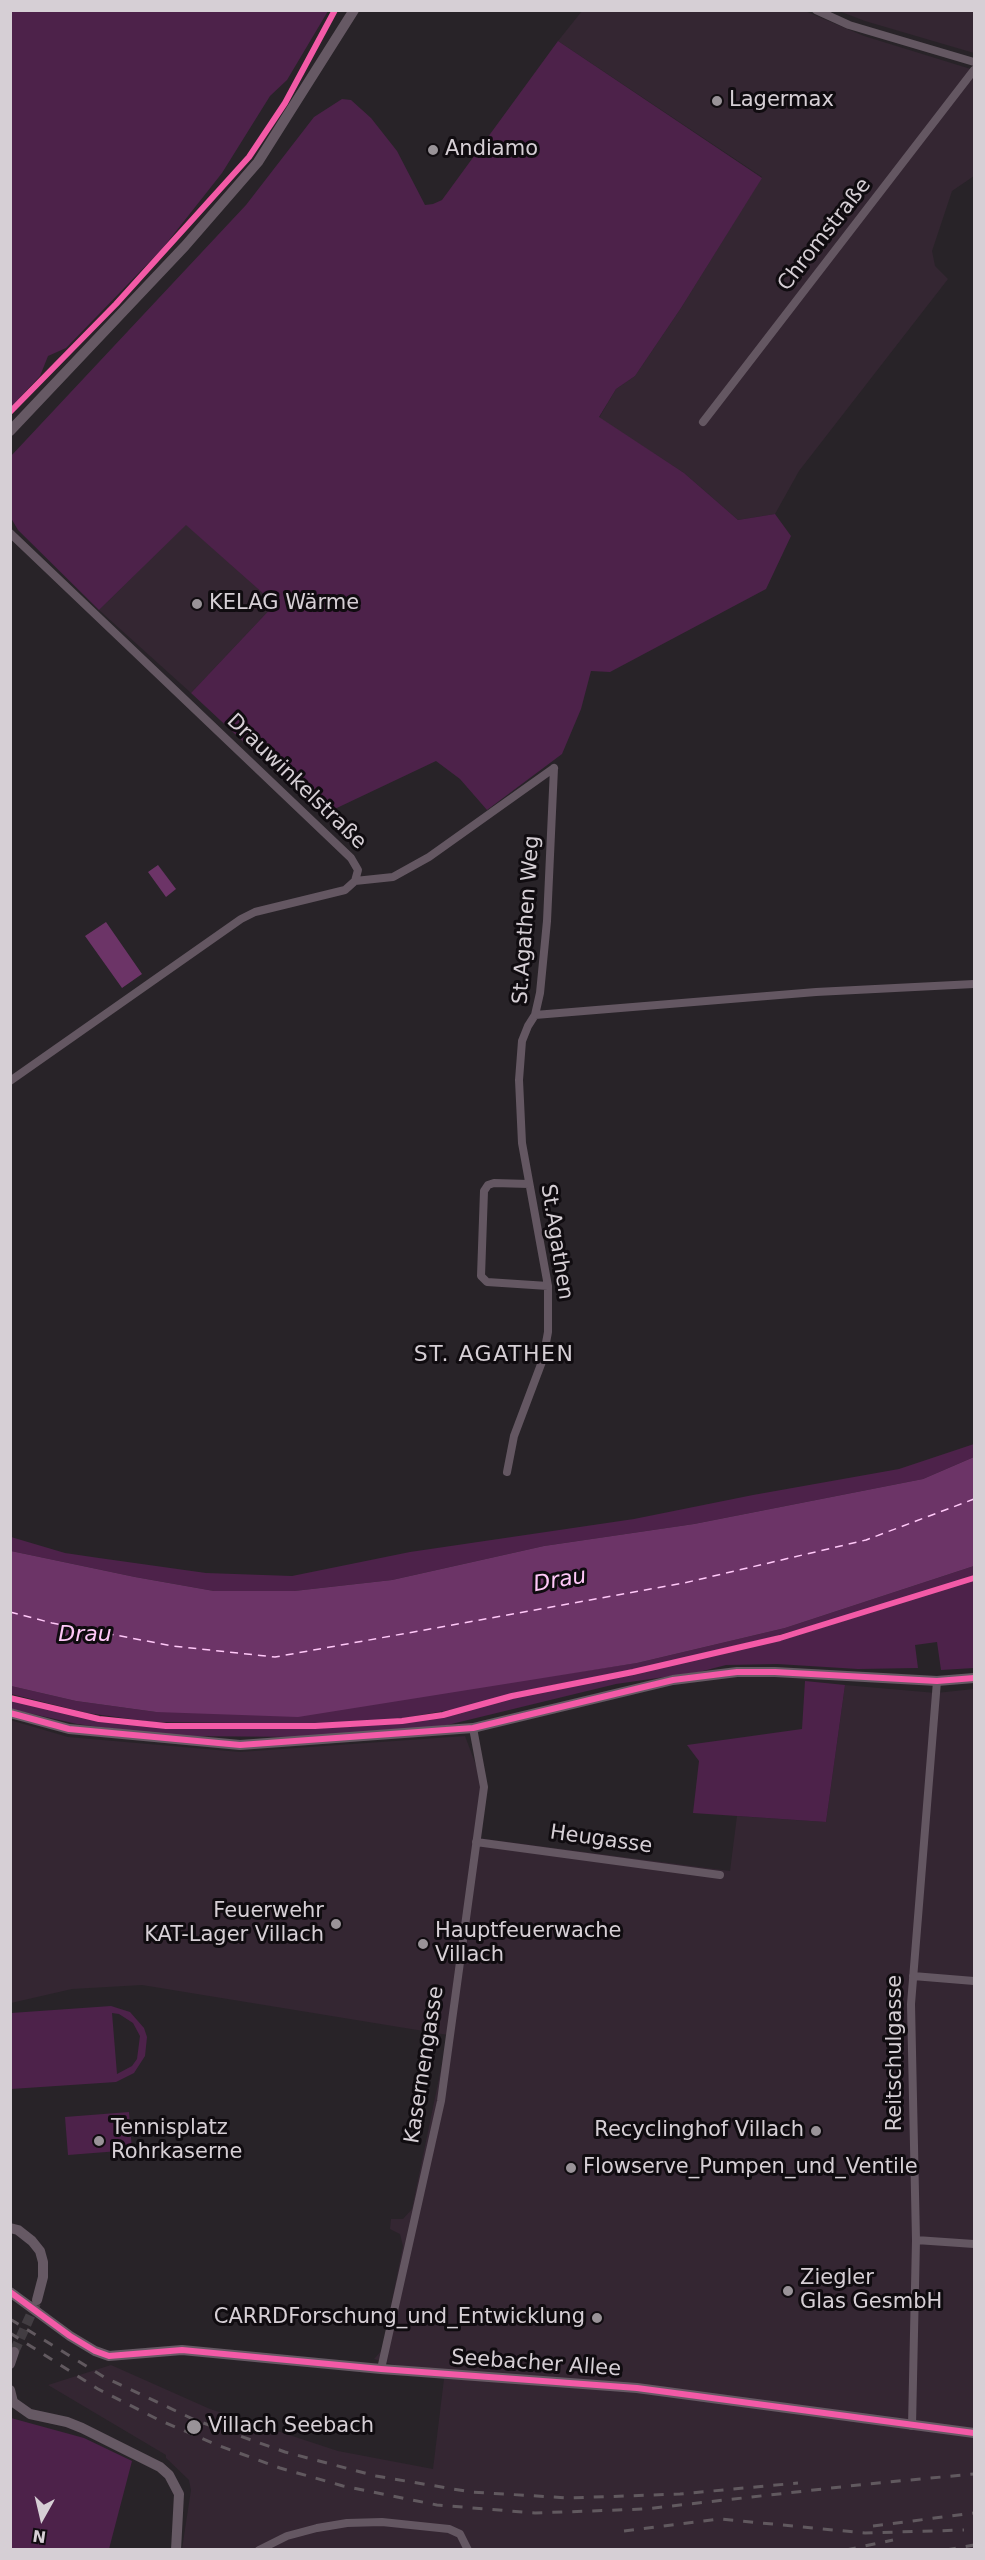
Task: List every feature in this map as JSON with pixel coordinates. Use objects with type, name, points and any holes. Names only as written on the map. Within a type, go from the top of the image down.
[{"type":"street","points":[[10,431],[184,246],[258,162],[354,10]]},
{"type":"street","points":[[816,10],[849,24],[975,63]]},
{"type":"street","name":"Chromstraße","points":[[703,422],[975,70]]},
{"type":"street","name":"Drauwinkelstraße","points":[[10,533],[351,858],[358,870],[355,881],[345,890],[329,896],[255,912],[241,919],[10,1081]]},
{"type":"street","name":"St.Agathen Weg","points":[[355,881],[393,878],[429,857],[554,768],[547,921],[536,1015],[816,992],[975,984]]},
{"type":"street","name":"St.Agathen","points":[[507,1472],[514,1437],[543,1359],[548,1332],[548,1286],[522,1143],[519,1080],[522,1041],[528,1026],[536,1015]]},
{"type":"street","points":[[529,1184],[494,1183],[488,1185],[484,1191],[480,1276],[487,1282],[548,1286]]},
{"type":"street","points":[[10,1713],[69,1730],[240,1745],[473,1728],[673,1680],[736,1672],[937,1681],[975,1678]]},
{"type":"street","name":"Reitschulgasse","points":[[912,2426],[916,2240],[911,2020],[937,1681]]},
{"type":"street","name":"Kasernengasse","points":[[381,2369],[441,2101],[484,1781],[473,1728]]},
{"type":"street","name":"Heugasse","points":[[476,1842],[720,1875]]},
{"type":"street","points":[[913,1976],[975,1981]]},
{"type":"street","points":[[10,2228],[18,2230],[32,2241],[39,2251],[43,2262],[43,2277],[37,2300]]},
{"type":"street","points":[[916,2240],[975,2244]]},
{"type":"street","name":"Seebacher Allee","points":[[10,2292],[69,2336],[94,2351],[115,2356],[182,2350],[381,2369],[637,2388],[975,2433]]},
{"type":"street","points":[[10,2364],[14,2352]]},
{"type":"street","points":[[10,2390],[12,2403],[30,2414],[67,2422],[82,2428],[165,2471],[179,2494],[179,2528],[176,2550]]},
{"type":"street","points":[[258,2550],[288,2536],[317,2528],[347,2523],[382,2522],[449,2529],[460,2534],[468,2550]]},
{"type":"shaded area","points":[[11,10],[328,11],[287,80],[270,96],[222,173],[162,249],[66,348],[48,356],[40,376],[11,407]]},
{"type":"shaded area","points":[[582,11],[805,11],[864,36],[974,70],[974,176],[952,191],[932,251],[935,266],[948,279],[799,471],[775,514],[738,520],[684,473],[599,418],[616,389],[635,376],[681,308],[762,177],[558,41]]},
{"type":"shaded area","points":[[839,11],[974,11],[974,53],[865,21]]},
{"type":"shaded area","points":[[558,41],[762,178],[681,308],[635,376],[616,389],[599,417],[684,473],[738,520],[775,514],[791,536],[766,589],[610,672],[591,671],[581,709],[562,754],[487,810],[460,779],[436,761],[322,815],[191,693],[275,604],[186,525],[99,610],[18,530],[11,518],[11,456],[246,205],[314,117],[342,99],[351,100],[371,118],[397,151],[425,205],[433,204],[442,200]]},
{"type":"shaded area","points":[[186,524],[275,604],[191,693],[99,610]]},
{"type":"shaded area","points":[[974,1444],[974,1457],[923,1479],[694,1524],[544,1546],[392,1580],[294,1591],[214,1591],[11,1551],[11,1537],[65,1553],[206,1573],[292,1576],[410,1552],[634,1519],[899,1469]]},
{"type":"shaded area","points":[[974,1566],[974,1575],[926,1593],[772,1637],[646,1667],[513,1693],[473,1706],[392,1720],[330,1724],[152,1722],[87,1713],[11,1694],[11,1686],[76,1701],[156,1712],[531,1679],[637,1663],[785,1628]]},
{"type":"shaded area","points":[[974,1580],[974,1668],[941,1670],[937,1642],[915,1645],[918,1668],[858,1669],[777,1664],[726,1665],[699,1672],[616,1684],[435,1728],[313,1737],[171,1736],[77,1724],[11,1709],[11,1699],[99,1720],[183,1727],[305,1728],[442,1717],[510,1698],[664,1667],[795,1636]]},
{"type":"shaded area","points":[[805,1681],[845,1685],[826,1822],[693,1813],[699,1761],[687,1745],[802,1729]]},
{"type":"shaded area","points":[[845,1685],[936,1693],[974,1689],[974,2549],[182,2549],[191,2490],[189,2480],[166,2458],[166,2455],[48,2385],[111,2365],[210,2409],[338,2451],[433,2469],[444,2379],[374,2359],[382,2350],[403,2246],[400,2234],[390,2229],[391,2219],[403,2219],[412,2209],[448,2035],[142,1985],[72,1989],[11,2003],[10,1720],[68,1737],[240,1752],[465,1736],[482,1781],[478,1838],[730,1871],[737,1816],[826,1822]]},
{"type":"shaded area","points":[[111,2006],[130,2012],[144,2028],[147,2037],[145,2056],[134,2073],[116,2082],[11,2089],[11,2013]],"holes":[[[112,2013],[119,2014],[133,2023],[140,2036],[137,2059],[132,2066],[117,2074]]]},
{"type":"shaded area","name":"Tennisplatz Rohrkaserne","points":[[129,2112],[132,2150],[68,2155],[65,2117]]},
{"type":"shaded area","points":[[11,2418],[84,2438],[132,2461],[109,2549],[11,2549]]},
{"type":"water","points":[[158,865],[176,889],[166,897],[148,872]]},
{"type":"water","points":[[106,922],[142,974],[122,988],[85,936]]},
{"type":"water","name":"Drau","points":[[974,1457],[974,1566],[785,1628],[637,1663],[298,1717],[156,1712],[76,1701],[11,1686],[11,1551],[214,1591],[294,1591],[392,1580],[544,1546],[694,1524],[923,1479]]},
{"type":"ferry route","points":[[10,1612],[52,1623],[173,1646],[275,1657],[684,1583],[866,1540],[974,1499]]},
{"type":"tunnel","points":[[14,2352],[36,2303]]},
{"type":"railway","points":[[10,2319],[104,2377],[195,2420],[285,2452],[376,2476],[471,2492],[569,2498],[680,2494],[798,2483]]},
{"type":"railway","points":[[10,2333],[98,2389],[157,2419],[217,2445],[280,2468],[343,2486],[437,2505],[535,2513],[645,2509],[974,2474]]},
{"type":"railway","points":[[873,2526],[974,2513]]},
{"type":"railway","points":[[624,2531],[720,2519],[865,2533],[964,2530]]},
{"type":"railway","points":[[846,2550],[893,2540]]},
{"type":"railway","points":[[946,2550],[974,2545]]},
{"type":"cycle path","points":[[10,412],[116,304],[249,157],[285,103],[335,10]]},
{"type":"cycle path","points":[[10,1698],[99,1719],[166,1726],[315,1726],[402,1721],[443,1715],[512,1696],[633,1672],[780,1638],[974,1578]]},
{"type":"cycle path","points":[[10,1713],[69,1729],[240,1745],[473,1728],[673,1680],[737,1672],[937,1681],[974,1678]]},
{"type":"cycle path","points":[[10,2292],[70,2336],[95,2351],[109,2356],[182,2350],[381,2369],[637,2388],[974,2433]]},
{"type":"place","name":"Lagermax","points":[[717,101]]},
{"type":"place","name":"Andiamo","points":[[433,150]]},
{"type":"place","name":"KELAG Wärme","points":[[197,604]]},
{"type":"place","name":"Feuerwehr KAT-Lager Villach","points":[[336,1924]]},
{"type":"place","name":"Hauptfeuerwache Villach","points":[[423,1944]]},
{"type":"place","name":"Recyclinghof Villach","points":[[816,2131]]},
{"type":"place","name":"Tennisplatz Rohrkaserne","points":[[99,2141]]},
{"type":"place","name":"Flowserve_Pumpen_und_Ventile","points":[[571,2168]]},
{"type":"place","name":"Ziegler Glas GesmbH","points":[[788,2291]]},
{"type":"place","name":"CARRDForschung_und_Entwicklung","points":[[597,2318]]},
{"type":"place","name":"Villach Seebach","points":[[194,2427]]},
{"type":"district","name":"ST. AGATHEN","points":[[494,1355]]}]
